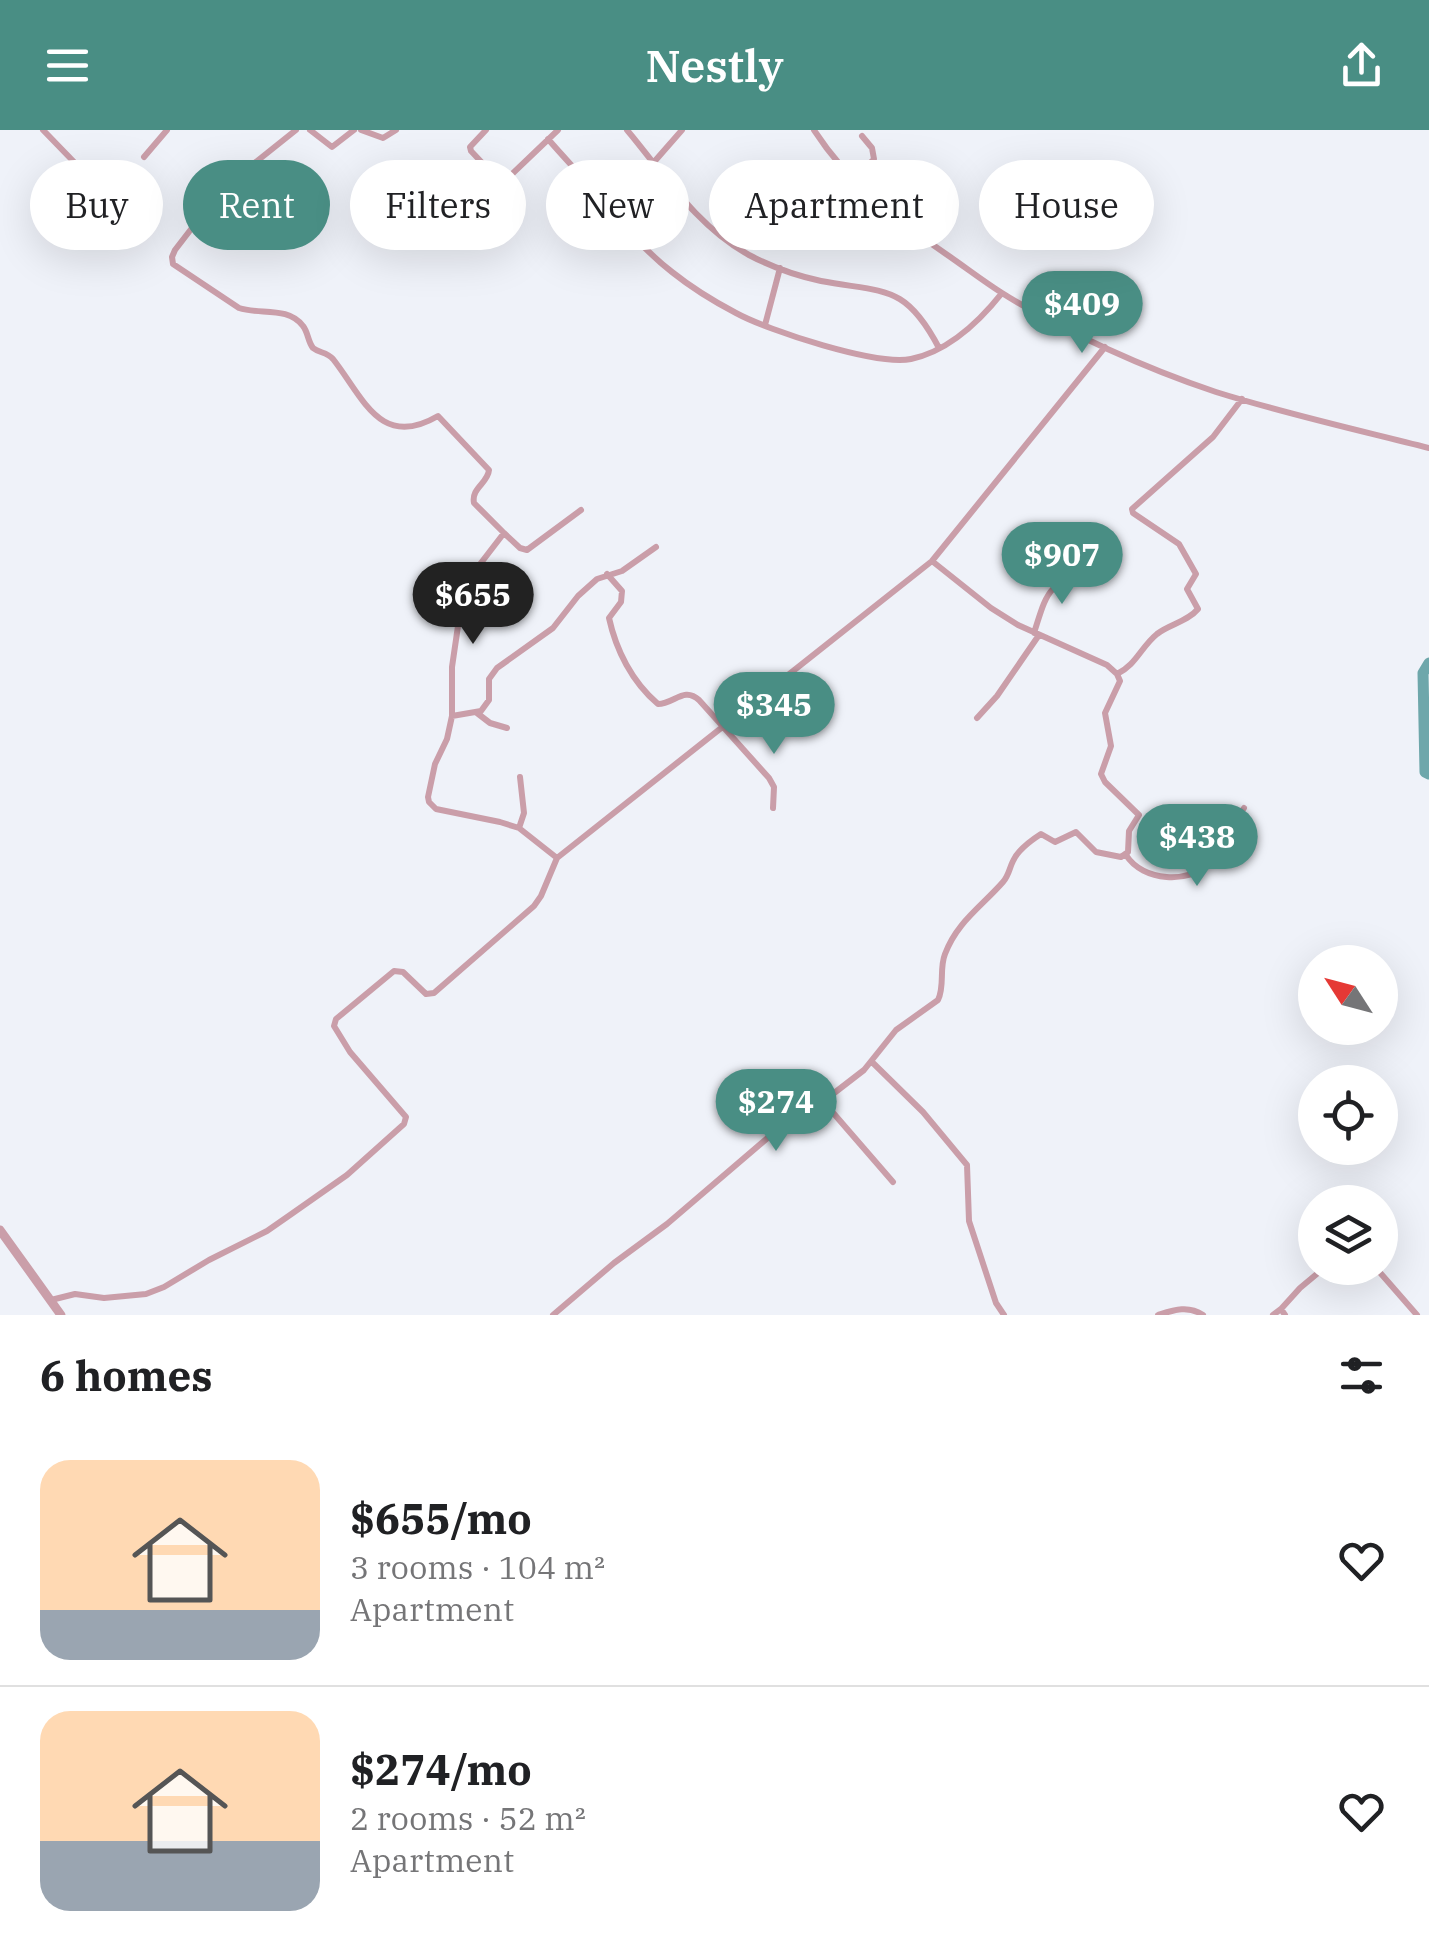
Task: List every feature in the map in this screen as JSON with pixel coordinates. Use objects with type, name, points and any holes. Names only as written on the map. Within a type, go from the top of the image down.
[{"type":"street","points":[[43,130],[72,160]]},
{"type":"street","points":[[144,157],[167,130]]},
{"type":"street","points":[[296,130],[222,189],[175,250],[173,264],[239,308],[281,312],[302,324],[314,349],[330,356],[372,413],[385,422],[410,427],[440,417],[489,470],[473,498],[480,510],[520,548],[527,550],[581,510]]},
{"type":"street","points":[[310,130],[330,147],[354,130]]},
{"type":"street","points":[[362,130],[384,138],[396,130]]},
{"type":"street","points":[[479,160],[470,147],[486,130]]},
{"type":"street","points":[[526,161],[558,130]]},
{"type":"street","points":[[627,130],[652,160]]},
{"type":"street","points":[[656,160],[682,130]]},
{"type":"street","points":[[814,130],[835,160]]},
{"type":"street","points":[[862,136],[874,153],[873,160]]},
{"type":"street","points":[[548,140],[566,160]]},
{"type":"street","points":[[689,205],[728,242],[750,255],[817,280],[891,294],[920,316],[939,348]]},
{"type":"street","points":[[649,250],[673,273],[739,315],[870,357],[894,360],[912,359],[939,348],[968,329],[1002,293]]},
{"type":"street","points":[[941,250],[1002,293],[1105,347],[1172,376],[1242,399],[1429,448]]},
{"type":"street","points":[[765,325],[780,268]]},
{"type":"street","points":[[51,1300],[75,1294],[104,1298],[154,1292],[267,1231],[347,1175],[388,1140],[406,1117],[350,1052],[334,1022],[394,970],[403,972],[426,994],[438,989],[534,906],[557,858],[932,560],[1105,347]]},
{"type":"street","points":[[1116,674],[1131,665],[1160,632],[1198,609],[1187,589],[1196,574],[1184,549],[1132,509],[1214,436],[1242,399]]},
{"type":"street","points":[[504,532],[464,584],[452,667],[452,716],[428,788],[429,802],[442,810],[519,828],[557,858]]},
{"type":"street","points":[[452,716],[477,713],[489,700],[488,682],[497,668],[553,628],[597,579],[622,571],[656,547]]},
{"type":"street","points":[[553,1315],[771,1135],[794,1124],[872,1062],[896,1030],[938,1000],[942,993],[942,961],[955,932],[1006,879],[1014,858],[1030,842],[1042,834],[1056,842],[1076,832],[1096,852],[1117,857],[1129,850],[1129,831],[1139,815],[1101,774],[1110,746],[1105,713],[1120,681],[1116,674],[1103,662],[1036,634],[991,608],[932,560]]},
{"type":"street","points":[[607,574],[622,596],[610,616],[615,644],[625,663],[652,700],[661,705],[693,694],[770,778],[774,787],[773,808]]},
{"type":"street","points":[[977,718],[997,696],[1036,634],[1048,593],[1056,584],[1072,579],[1093,580]]},
{"type":"street","points":[[477,713],[490,723],[507,728]]},
{"type":"street","points":[[519,828],[524,814],[520,776]]},
{"type":"street","points":[[1126,855],[1140,868],[1168,878],[1202,869],[1214,860],[1244,808]]},
{"type":"street","points":[[872,1062],[923,1112],[964,1161],[968,1170],[970,1221],[996,1303],[1004,1315]]},
{"type":"street","points":[[822,1100],[893,1182]]},
{"type":"street","points":[[0,1230],[62,1315]]},
{"type":"street","points":[[1273,1315],[1283,1312],[1304,1285]]},
{"type":"street","points":[[1391,1285],[1417,1315]]},
{"type":"street","points":[[1158,1315],[1179,1309],[1203,1315]]},
{"type":"waterway","points":[[1429,663],[1423,673],[1425,772],[1429,774]]}]
